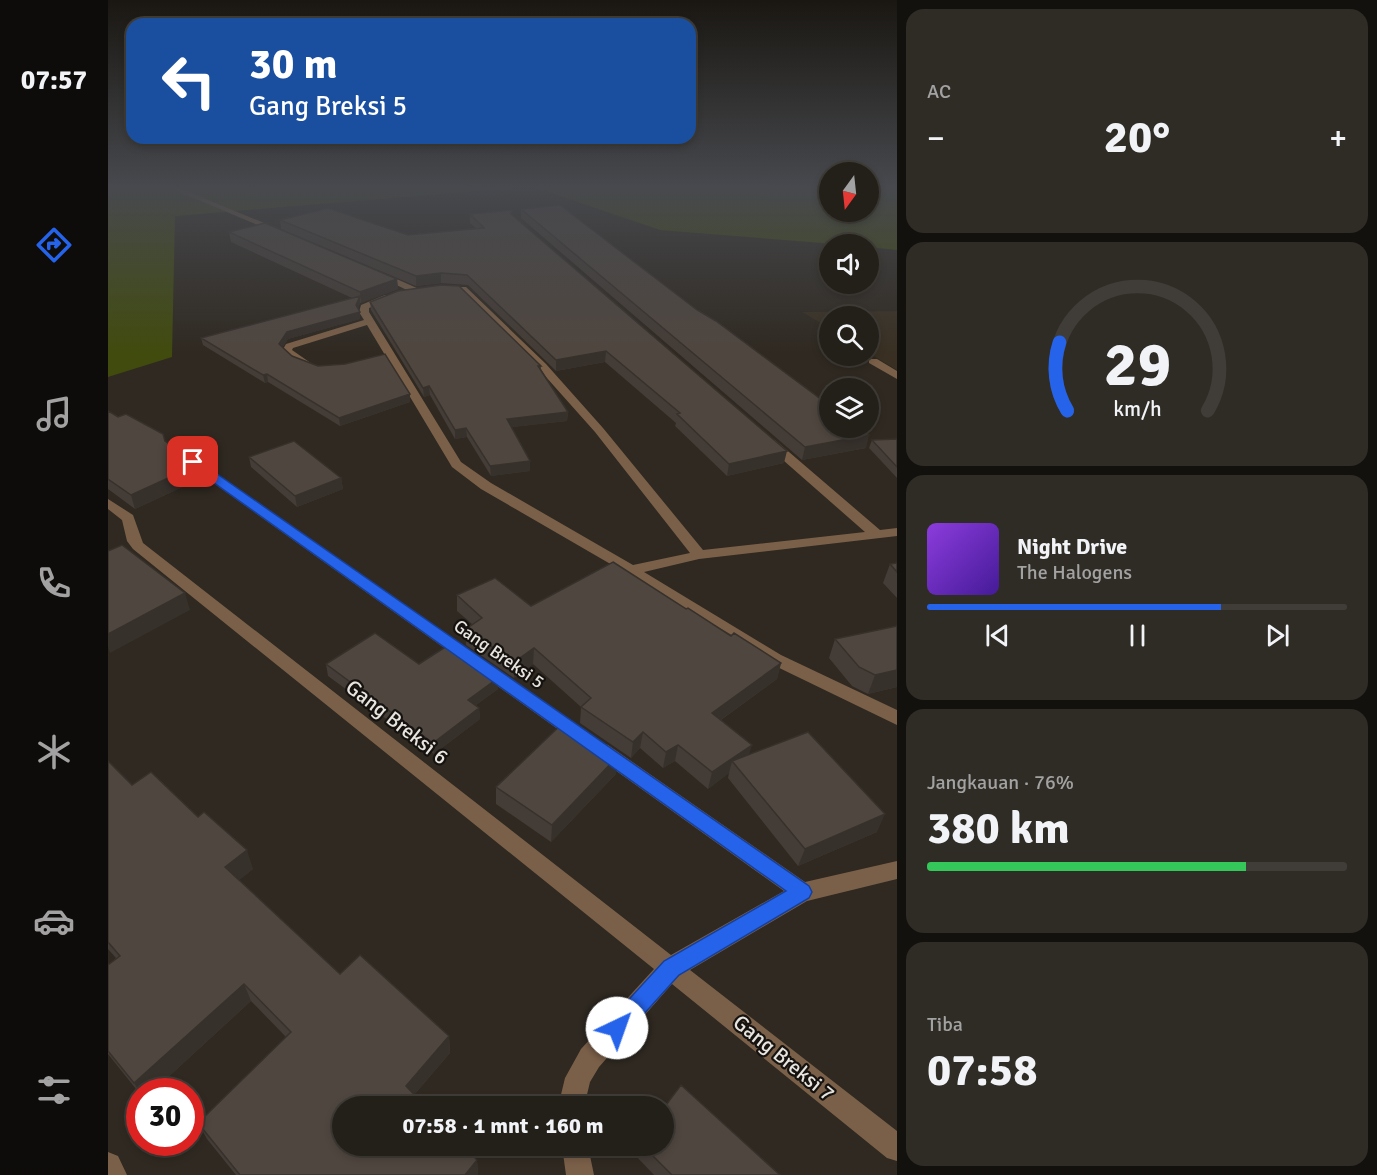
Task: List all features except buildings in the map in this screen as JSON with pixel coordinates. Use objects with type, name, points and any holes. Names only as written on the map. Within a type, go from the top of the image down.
[{"type":"street","points":[[370,269],[416,291]]},
{"type":"street","points":[[699,555],[599,430],[542,366],[463,289],[416,291],[369,303],[364,307],[364,312],[384,356],[456,464],[486,486],[631,570],[775,659],[897,718]]},
{"type":"street","points":[[327,370],[308,367],[287,351],[288,346],[369,321]]},
{"type":"street","points":[[879,365],[897,376]]},
{"type":"street","points":[[759,432],[876,534]]},
{"type":"street","name":"Gang Breksi 5","points":[[174,449],[802,892]]},
{"type":"street","name":"Gang Breksi 6","points":[[108,503],[128,518],[134,541],[138,546],[671,968]]},
{"type":"street","points":[[631,570],[699,555],[897,532]]},
{"type":"street","points":[[574,1096],[578,1078],[590,1058],[671,968],[802,892],[897,870]]},
{"type":"street","name":"Gang Breksi 7","points":[[671,968],[897,1148]]},
{"type":"street","points":[[577,1156],[580,1175]]},
{"type":"street","points":[[108,1166],[113,1175]]},
{"type":"shaded area","points":[[879,311],[897,311],[897,370],[879,359]]},
{"type":"shaded area","points":[[802,312],[819,312],[819,322]]},
{"type":"green space","points":[[108,243],[174,243],[172,357],[108,377]]},
{"type":"green space","points":[[879,243],[897,243],[897,250],[879,248]]},
{"type":"route","points":[[193,462],[802,892],[671,968],[617,1028]]}]
